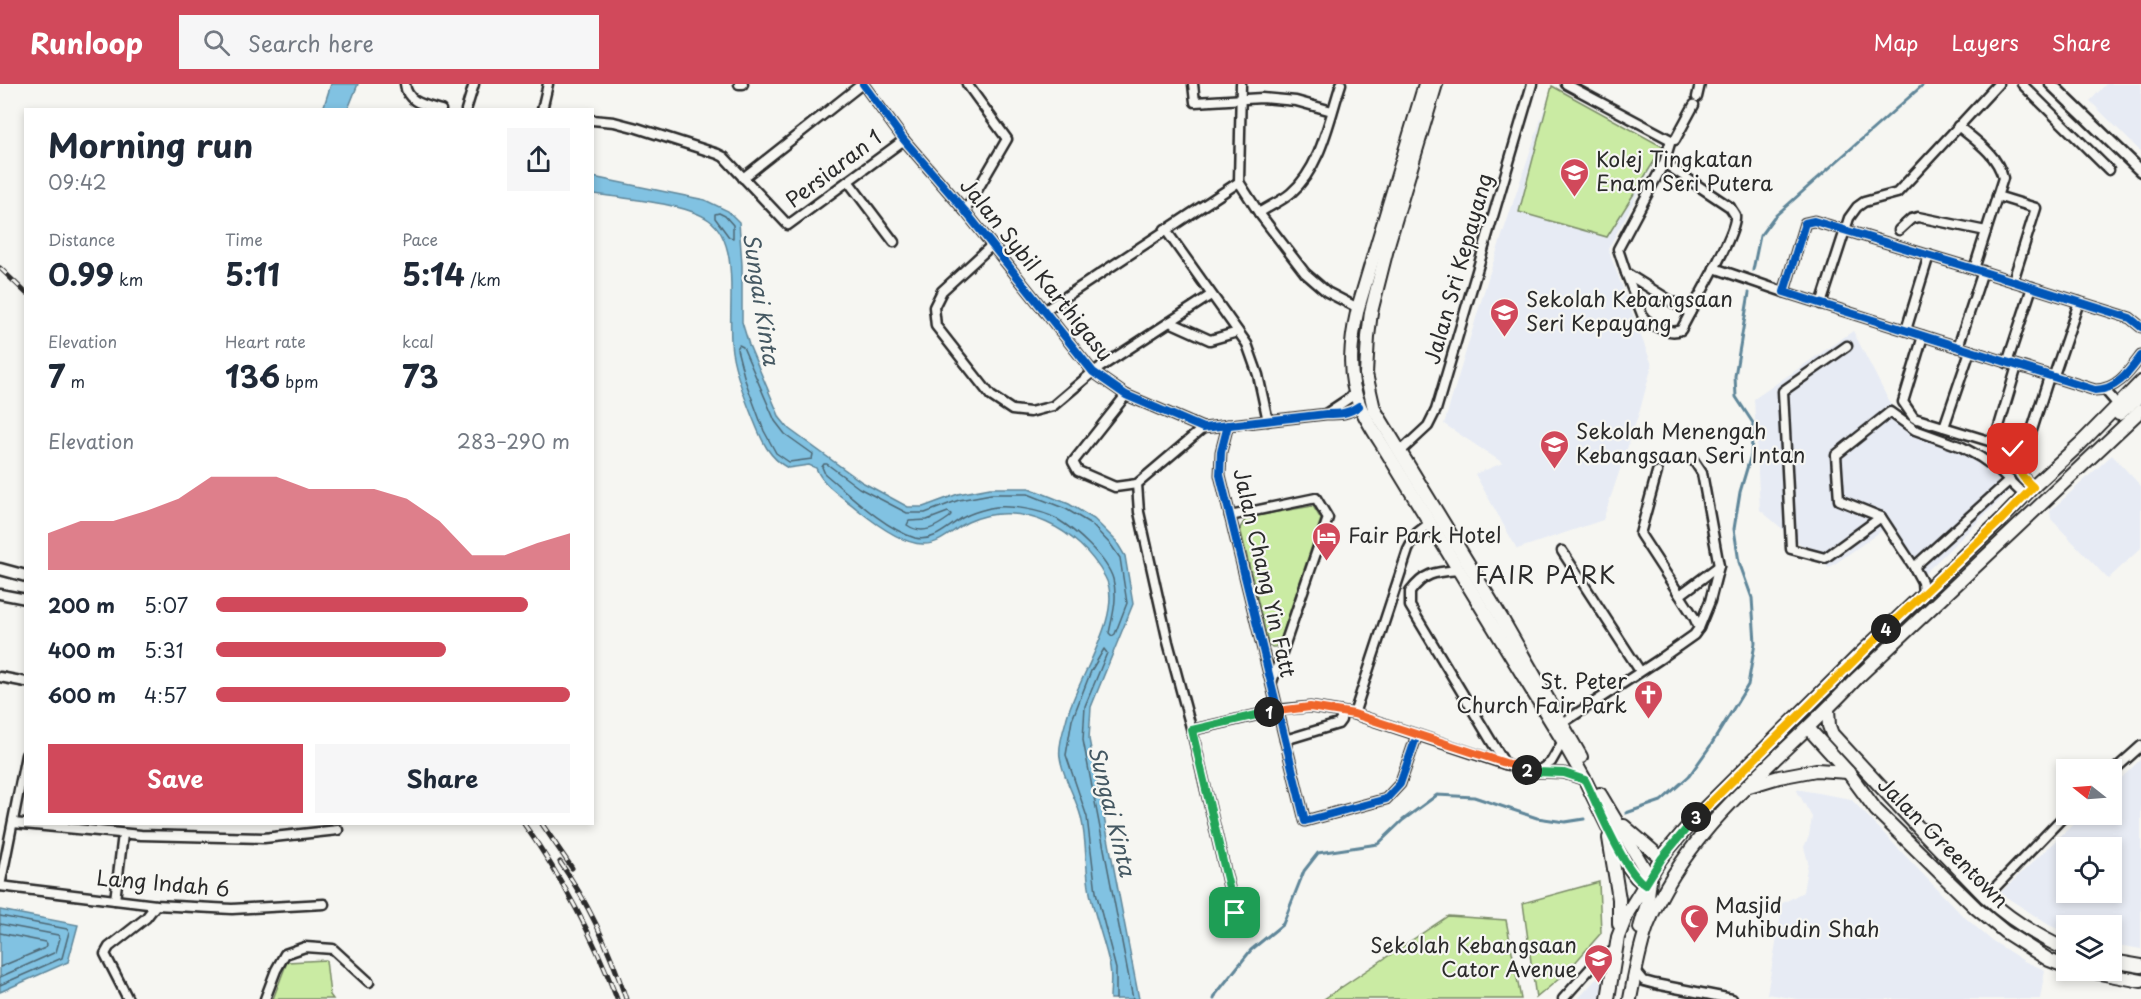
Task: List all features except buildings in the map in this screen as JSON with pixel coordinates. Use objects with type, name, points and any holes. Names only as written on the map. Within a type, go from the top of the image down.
[{"type":"main road","points":[[1425,84],[1358,308],[1353,332],[1354,390],[1359,406],[1395,456],[1558,725],[1610,820],[1625,862],[1636,877],[1648,883],[1663,877],[1695,834],[1828,709],[1856,679],[2020,522],[2141,410]]},
{"type":"main road","points":[[1436,84],[1389,241],[1371,312],[1366,374],[1374,409],[1395,456],[1430,523],[1558,725],[1563,741],[1610,820],[1662,858]]},
{"type":"main road","points":[[1358,308],[1363,315],[1368,337]]},
{"type":"main road","points":[[1359,406],[1364,397],[1362,380],[1366,374]]},
{"type":"main road","points":[[1617,943],[1628,912],[1662,858],[1695,818],[1859,655],[2080,444],[2141,382]]},
{"type":"main road","points":[[2080,444],[2141,395]]},
{"type":"main road","points":[[2002,519],[2014,517],[2020,522]]},
{"type":"main road","points":[[1808,728],[1814,714],[1848,678],[1859,655]]},
{"type":"main road","name":"Jalan Greentown","points":[[1828,709],[1832,734],[1918,827],[1998,909],[2033,934],[2056,945]]},
{"type":"main road","name":"Jalan Greentown","points":[[1808,728],[1848,772],[1876,810],[1969,900],[2005,932],[2056,963]]},
{"type":"main road","points":[[1747,786],[1816,770],[1848,772]]},
{"type":"main road","points":[[1630,999],[1639,953],[1648,924],[1685,857],[1732,800]]},
{"type":"main road","points":[[1608,999],[1617,943],[1619,898],[1610,820]]},
{"type":"main road","points":[[1639,953],[1638,940],[1648,883]]},
{"type":"main road","points":[[2122,963],[2141,966]]},
{"type":"main road","points":[[2122,977],[2141,981]]},
{"type":"street","points":[[405,84],[408,95],[416,102],[435,108]]},
{"type":"street","points":[[467,108],[474,84]]},
{"type":"street","points":[[542,108],[548,84]]},
{"type":"street","points":[[594,120],[614,122],[712,151],[724,157],[743,178],[863,84]]},
{"type":"street","name":"Jalan Sybil Karthigasu","points":[[863,84],[904,140],[992,245],[1093,372],[1126,395],[1203,428]]},
{"type":"street","points":[[965,212],[1007,139],[967,84]]},
{"type":"street","points":[[1194,84],[1195,102],[1241,98],[1296,101],[1332,111]]},
{"type":"street","points":[[1241,84],[1239,182],[1259,213],[1305,273],[1327,292],[1358,308]]},
{"type":"street","points":[[1259,213],[1289,195],[1306,175],[1323,142],[1341,84]]},
{"type":"street","name":"Jalan Sri Kepayang","points":[[1395,456],[1428,426],[1436,410],[1532,84]]},
{"type":"street","points":[[1566,84],[1671,140],[1675,140],[1695,101],[1700,84]]},
{"type":"street","points":[[1821,304],[1849,218],[1857,207],[1864,202],[1897,193],[1998,84]]},
{"type":"street","points":[[2022,84],[2109,170]]},
{"type":"street","points":[[2051,84],[2141,171]]},
{"type":"street","points":[[2059,84],[2141,162]]},
{"type":"street","points":[[1958,126],[1990,154],[2000,166],[2003,178],[1986,231],[1979,270],[1958,347]]},
{"type":"street","name":"Persiaran 1","points":[[743,178],[786,224],[790,224],[904,140]]},
{"type":"street","points":[[1664,162],[1730,207],[1735,214],[1734,223],[1714,268],[1681,330],[1676,332],[1668,332],[1643,317],[1618,249],[1664,162],[1671,140]]},
{"type":"street","points":[[848,181],[894,242]]},
{"type":"street","points":[[1044,311],[1239,182]]},
{"type":"street","points":[[1997,196],[2036,208],[2013,281]]},
{"type":"street","points":[[1899,230],[1911,219],[1918,217],[1986,231]]},
{"type":"street","points":[[1784,292],[1805,223],[1814,221],[2130,318],[2141,327]]},
{"type":"street","points":[[1165,230],[1247,344],[1258,375],[1268,421]]},
{"type":"street","points":[[992,245],[942,291],[934,307],[936,326],[991,396],[1012,410],[1030,412],[1053,406],[1093,372],[1211,295]]},
{"type":"street","points":[[1906,330],[1929,255]]},
{"type":"street","points":[[1714,268],[2095,390],[2105,390],[2120,381],[2141,356]]},
{"type":"street","points":[[1626,273],[1690,313]]},
{"type":"street","points":[[2007,363],[2032,287]]},
{"type":"street","points":[[2029,491],[2018,470],[2079,302]]},
{"type":"street","points":[[1170,322],[1210,340],[1238,332]]},
{"type":"street","points":[[1923,336],[1903,402],[1914,418],[2025,452]]},
{"type":"street","points":[[1847,346],[1782,391],[1791,549],[1825,558],[1881,517]]},
{"type":"street","points":[[1944,427],[1970,351]]},
{"type":"street","points":[[1994,442],[2017,366]]},
{"type":"street","points":[[1326,414],[1351,397],[1354,390]]},
{"type":"street","points":[[2105,390],[2118,405]]},
{"type":"street","points":[[1126,395],[1072,462],[1078,471],[1115,487],[1137,484],[1203,428],[1350,413],[1359,406]]},
{"type":"street","points":[[1923,594],[1922,582],[1914,567],[1881,517],[1839,500],[1836,455],[1890,412],[1915,430],[1962,447],[1980,457],[2029,491]]},
{"type":"street","name":"Jalan Chang Yin Fatt","points":[[1228,425],[1221,452],[1220,475],[1305,822],[1386,799],[1400,784],[1418,735]]},
{"type":"street","points":[[1558,725],[1694,635],[1699,628],[1710,601],[1719,566],[1702,473],[1692,458]]},
{"type":"street","points":[[1658,472],[1640,534],[1699,628]]},
{"type":"street","points":[[1914,567],[2010,480]]},
{"type":"street","points":[[1137,484],[1139,512],[1168,642],[1192,730],[1235,913]]},
{"type":"street","name":"Jalan Chang Yin Fatt","points":[[1230,516],[1316,498],[1328,518],[1271,684]]},
{"type":"street","points":[[1354,714],[1408,550],[1417,533],[1430,523]]},
{"type":"street","points":[[1562,551],[1640,671]]},
{"type":"street","points":[[1680,595],[1719,566]]},
{"type":"street","points":[[0,569],[24,575]]},
{"type":"street","points":[[1459,570],[1434,572],[1420,579],[1410,592],[1410,606],[1505,764]]},
{"type":"street","points":[[0,594],[24,599]]},
{"type":"street","points":[[0,676],[24,682]]},
{"type":"street","points":[[1192,730],[1278,710],[1310,707],[1354,714],[1505,764],[1536,772],[1564,773],[1585,780]]},
{"type":"street","points":[[1285,740],[1338,724],[1341,720],[1341,712]]},
{"type":"street","points":[[1536,772],[1551,762],[1563,741]]},
{"type":"street","points":[[2122,763],[2141,746]]},
{"type":"street","points":[[0,886],[24,765]]},
{"type":"street","points":[[13,823],[24,824]]},
{"type":"street","points":[[1969,900],[1986,897],[2056,824]]},
{"type":"street","points":[[33,825],[123,834],[264,837],[338,830]]},
{"type":"street","points":[[115,900],[123,834]]},
{"type":"street","name":"Lang Indah 6","points":[[0,886],[156,905],[232,909],[324,904]]},
{"type":"street","points":[[1985,915],[1986,897]]},
{"type":"street","points":[[128,999],[105,954],[109,947],[146,918],[156,905]]},
{"type":"street","points":[[1563,999],[1617,943]]},
{"type":"street","points":[[265,999],[285,954],[305,947],[333,949],[369,982]]},
{"type":"street","points":[[1635,970],[1644,981],[1732,999]]},
{"type":"shaded area","points":[[2106,84],[2141,84],[2141,152],[2090,101]]},
{"type":"shaded area","points":[[1552,86],[1663,147],[1608,249],[1652,365],[1640,410],[1603,520],[1517,549],[1475,474],[1503,463],[1444,424],[1489,275]]},
{"type":"shaded area","points":[[1853,331],[1893,409],[1917,428],[2011,459],[2029,472],[1918,580],[1884,529],[1829,568],[1760,510],[1754,399]]},
{"type":"shaded area","points":[[2112,455],[2141,486],[2141,548],[2108,579],[2051,519],[2050,511]]},
{"type":"shaded area","points":[[2141,759],[2141,949],[2122,946],[2122,915],[2056,915],[2056,928],[2000,893],[2056,840],[2056,903],[2122,903],[2122,837],[2060,837],[2072,825],[2122,825],[2122,777]]},
{"type":"shaded area","points":[[1796,789],[1851,799],[1961,914],[1991,940],[2024,961],[2045,970],[2040,999],[1798,999],[1767,994],[1781,914],[1772,909],[1803,892],[1808,862],[1804,847],[1809,836],[1812,817]]},
{"type":"shaded area","name":"Sekolah Kebangsaan Cator Avenue","points":[[1606,968],[1601,999],[1578,999]]},
{"type":"green space","points":[[1552,86],[1663,147],[1607,237],[1519,212]]},
{"type":"green space","points":[[1313,506],[1321,519],[1279,644],[1272,647],[1268,643],[1240,528],[1247,517]]},
{"type":"green space","points":[[1599,882],[1601,933],[1566,973],[1536,998],[1523,903]]},
{"type":"green space","points":[[1448,916],[1506,920],[1521,999],[1324,999]]},
{"type":"green space","points":[[326,960],[330,995],[333,999],[273,999],[287,962]]},
{"type":"water","points":[[331,84],[358,84],[348,108],[323,108]]},
{"type":"water","name":"Sungai Kinta","points":[[594,177],[705,200],[728,211],[739,222],[742,322],[749,345],[780,418],[789,429],[862,482],[908,507],[923,507],[958,494],[990,488],[1029,488],[1069,504],[1094,519],[1116,541],[1125,556],[1133,604],[1091,707],[1089,739],[1139,999],[1110,999],[1110,967],[1090,893],[1083,826],[1063,771],[1060,753],[1062,734],[1071,705],[1104,629],[1109,610],[1110,592],[1105,577],[1094,560],[1064,532],[1027,516],[1008,514],[988,516],[968,522],[936,542],[916,543],[898,537],[880,526],[840,496],[828,486],[816,468],[809,465],[788,468],[781,464],[771,454],[760,435],[736,370],[731,337],[730,263],[720,231],[709,220],[698,214],[653,202],[594,194]]},
{"type":"water","points":[[0,910],[78,925],[68,962],[0,992]]},
{"type":"waterway","points":[[1753,270],[1760,236],[1774,217],[1924,84]]},
{"type":"waterway","points":[[1626,813],[1661,801],[1689,776],[1748,685],[1755,643],[1752,598],[1739,562],[1734,529],[1740,492],[1751,455],[1753,423],[1736,397],[1735,376],[1749,293]]},
{"type":"waterway","points":[[1214,999],[1251,950],[1283,924],[1304,871],[1318,853],[1378,844],[1403,820],[1437,795],[1474,797],[1537,818],[1565,822],[1584,819]]},
{"type":"railway","points":[[0,268],[24,291]]},
{"type":"railway","points":[[525,825],[552,866],[576,909],[617,999]]},
{"type":"railway","points":[[543,825],[572,868]]},
{"type":"railway","points":[[560,862],[598,928],[626,999]]},
{"type":"cycle path","points":[[863,84],[904,140],[965,211],[1093,372],[1126,395],[1203,428],[1340,414],[1359,406]]},
{"type":"cycle path","points":[[2141,327],[2130,318],[1814,221],[1805,223],[1784,292],[2095,390],[2110,387],[2116,383],[2127,374],[2141,356]]},
{"type":"cycle path","points":[[1228,425],[1221,452],[1220,475],[1305,821],[1386,799],[1400,784],[1417,735]]},
{"type":"place","name":"Kolej Tingkatan Enam Seri Putera","points":[[1575,198]]},
{"type":"place","name":"Sekolah Kebangsaan Seri Kepayang","points":[[1505,338]]},
{"type":"place","name":"Sekolah Menengah Kebangsaan Seri Intan","points":[[1555,470]]},
{"type":"place","name":"Fair Park Hotel","points":[[1327,562]]},
{"type":"place","name":"St. Peter Church Fair Park","points":[[1648,720]]},
{"type":"place","name":"Masjid Muhibudin Shah","points":[[1694,944]]},
{"type":"place","name":"Sekolah Kebangsaan Cator Avenue","points":[[1598,984]]},
{"type":"district","name":"FAIR PARK","points":[[1546,576]]},
{"type":"route","points":[[1235,913],[1192,730],[1278,710],[1310,707],[1354,714],[1505,764],[1536,772],[1564,773],[1585,780],[1625,862],[1640,882],[1645,885],[1662,858],[1695,818],[2033,487],[2019,474],[2018,470],[2025,452],[2013,449]]}]
